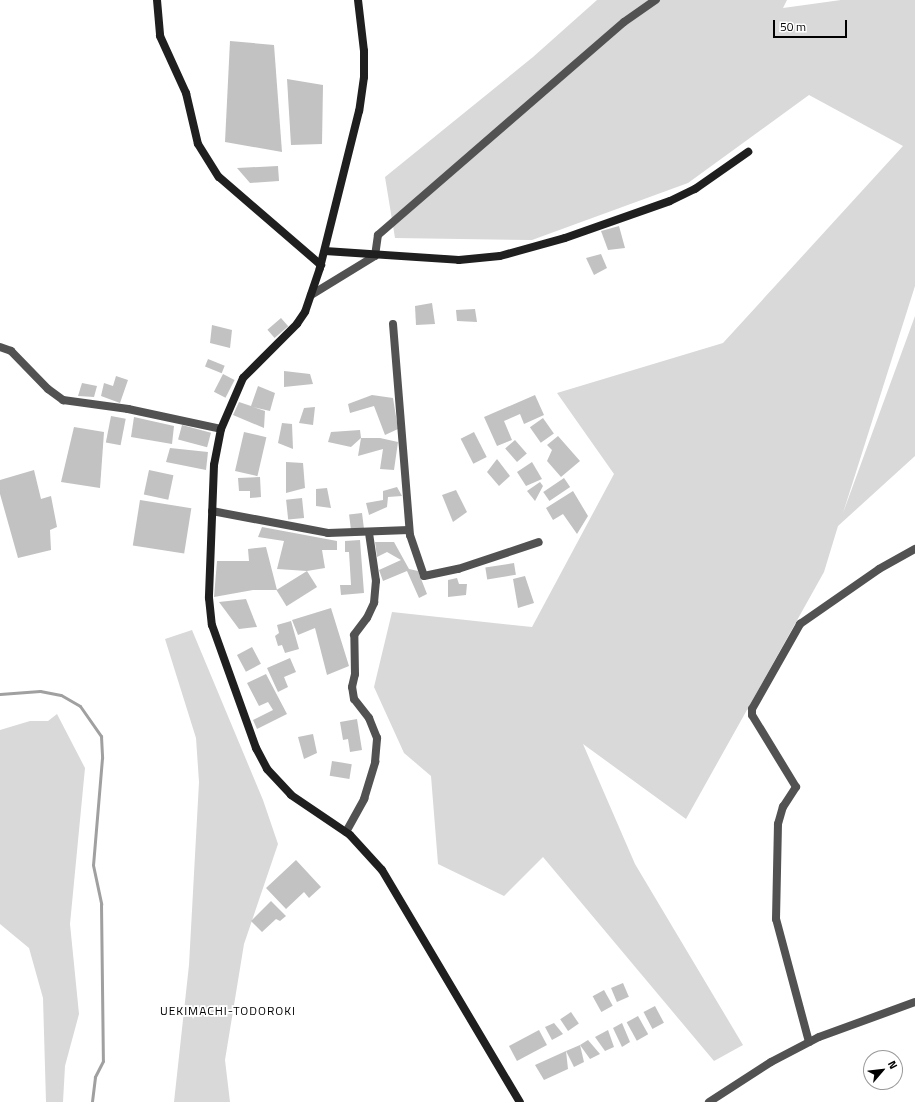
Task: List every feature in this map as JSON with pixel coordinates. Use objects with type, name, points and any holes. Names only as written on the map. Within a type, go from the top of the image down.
[{"type":"street","points":[[157,0],[160,36],[186,93],[198,144],[220,177],[321,265]]},
{"type":"street","points":[[358,0],[364,50],[364,77],[359,111],[321,265],[311,296],[297,324],[256,363],[243,378],[221,430],[214,465],[209,598],[212,624],[256,748],[278,783],[346,832],[382,870],[520,1102]]},
{"type":"street","points":[[311,296],[375,256],[378,235],[624,22],[656,0]]},
{"type":"street","points":[[325,251],[375,256],[460,260],[500,256],[533,248],[670,201],[696,189],[748,152]]},
{"type":"street","points":[[393,324],[409,530],[424,576],[458,569],[538,542]]},
{"type":"street","points":[[0,347],[11,352],[48,389],[63,400],[128,409],[221,430]]},
{"type":"street","points":[[212,511],[328,533],[369,533],[409,530]]},
{"type":"street","points":[[346,832],[364,799],[375,762],[377,738],[369,718],[354,699],[352,687],[355,674],[354,635],[367,618],[374,603],[376,581],[369,533]]},
{"type":"street","points":[[809,1042],[776,919],[778,824],[783,807],[796,787],[752,715],[752,709],[800,624],[879,568],[915,549]]},
{"type":"street","points":[[709,1102],[771,1062],[809,1042],[915,1002]]},
{"type":"shaded area","points":[[597,0],[787,0],[783,8],[841,0],[915,0],[915,286],[843,513],[915,316],[915,456],[838,526],[824,572],[686,819],[583,744],[635,864],[743,1045],[714,1061],[543,857],[504,896],[438,864],[431,776],[404,753],[374,687],[392,612],[532,627],[614,474],[557,393],[723,343],[903,146],[809,95],[688,183],[532,240],[395,238],[385,177],[533,57]]},
{"type":"shaded area","points":[[192,630],[263,800],[278,844],[244,944],[225,1060],[230,1102],[174,1102],[189,965],[199,782],[196,738],[165,639]]},
{"type":"shaded area","points":[[57,714],[85,768],[70,924],[79,1014],[65,1066],[63,1102],[46,1102],[43,998],[29,948],[0,924],[0,730],[30,721],[48,721]]},
{"type":"building","points":[[230,41],[274,45],[282,152],[225,142]]},
{"type":"building","points":[[287,79],[323,85],[322,144],[291,145]]},
{"type":"building","points":[[278,166],[279,181],[250,183],[237,168]]},
{"type":"building","points":[[619,226],[625,248],[608,250],[601,231]]},
{"type":"building","points":[[601,254],[607,268],[594,275],[586,258]]},
{"type":"building","points":[[432,303],[435,324],[416,325],[415,306]]},
{"type":"building","points":[[475,309],[477,322],[457,321],[456,310]]},
{"type":"building","points":[[281,318],[288,326],[275,338],[267,330]]},
{"type":"building","points":[[212,325],[232,330],[230,348],[210,343]]},
{"type":"building","points":[[208,359],[225,366],[222,373],[205,366]]},
{"type":"building","points":[[284,371],[310,374],[313,384],[284,387]]},
{"type":"building","points":[[223,374],[235,380],[226,398],[214,392]]},
{"type":"building","points":[[116,376],[128,380],[120,403],[101,396],[104,383],[113,386]]},
{"type":"building","points":[[82,383],[97,386],[94,397],[78,396]]},
{"type":"building","points":[[258,386],[275,393],[270,411],[253,407],[265,411],[264,428],[233,415],[239,402],[251,406]]},
{"type":"building","points":[[372,395],[393,398],[398,429],[385,435],[374,406],[350,413],[348,404]]},
{"type":"building","points":[[535,395],[544,415],[524,424],[520,414],[504,421],[512,440],[497,446],[484,417]]},
{"type":"building","points":[[315,407],[313,425],[299,423],[304,408]]},
{"type":"building","points":[[111,416],[126,419],[121,445],[106,443]]},
{"type":"building","points":[[134,417],[174,426],[172,444],[131,437]]},
{"type":"building","points":[[543,418],[554,434],[541,443],[530,427]]},
{"type":"building","points":[[282,423],[292,424],[293,449],[278,443]]},
{"type":"building","points":[[182,425],[211,433],[207,447],[178,439]]},
{"type":"building","points":[[74,427],[104,432],[100,488],[61,482]]},
{"type":"building","points":[[360,430],[361,438],[351,447],[328,442],[331,432]]},
{"type":"building","points":[[244,432],[266,437],[257,476],[235,471]]},
{"type":"building","points":[[474,432],[487,457],[473,464],[461,439]]},
{"type":"building","points":[[558,436],[580,461],[561,477],[547,461],[552,450],[547,445]]},
{"type":"building","points":[[361,438],[380,438],[398,442],[394,470],[380,469],[383,449],[358,456]]},
{"type":"building","points":[[515,440],[527,454],[517,462],[505,449]]},
{"type":"building","points":[[170,448],[208,452],[206,470],[166,462]]},
{"type":"building","points":[[497,459],[510,476],[499,486],[487,472]]},
{"type":"building","points":[[286,462],[303,463],[305,488],[286,493]]},
{"type":"building","points":[[532,462],[542,479],[526,486],[517,472]]},
{"type":"building","points":[[34,470],[41,499],[51,496],[57,527],[50,530],[51,550],[18,558],[0,494],[0,480]]},
{"type":"building","points":[[149,470],[173,475],[168,500],[144,494]]},
{"type":"building","points":[[260,477],[261,497],[250,498],[250,491],[239,491],[238,478]]},
{"type":"building","points":[[564,478],[570,487],[549,501],[543,492]]},
{"type":"building","points":[[540,482],[543,486],[535,501],[527,491]]},
{"type":"building","points":[[397,487],[402,496],[388,497],[387,507],[369,515],[366,503],[383,500],[383,491]]},
{"type":"building","points":[[327,488],[331,508],[316,506],[316,489]]},
{"type":"building","points":[[456,490],[467,512],[453,522],[442,495]]},
{"type":"building","points":[[573,491],[588,516],[577,534],[563,514],[553,520],[546,508]]},
{"type":"building","points":[[302,498],[304,518],[288,520],[286,500]]},
{"type":"building","points":[[140,500],[191,508],[184,554],[133,545]]},
{"type":"building","points":[[362,513],[364,530],[351,531],[349,515]]},
{"type":"building","points":[[262,527],[337,541],[337,550],[322,550],[325,568],[307,571],[277,569],[284,541],[258,537]]},
{"type":"building","points":[[360,540],[364,593],[341,595],[340,585],[351,585],[349,552],[345,552],[345,541]]},
{"type":"building","points":[[375,542],[394,542],[409,569],[418,571],[427,594],[419,598],[407,571],[383,581],[379,570],[401,560],[387,552],[377,557]]},
{"type":"building","points":[[266,547],[277,590],[253,590],[214,597],[217,561],[249,561],[248,549]]},
{"type":"building","points":[[514,563],[516,575],[487,579],[485,568]]},
{"type":"building","points":[[307,571],[317,587],[287,606],[276,590]]},
{"type":"building","points":[[525,576],[534,603],[518,608],[513,579]]},
{"type":"building","points":[[457,578],[459,584],[467,584],[466,595],[448,597],[448,580]]},
{"type":"building","points":[[246,599],[257,627],[239,629],[219,602]]},
{"type":"building","points":[[331,608],[349,666],[327,675],[315,628],[298,635],[292,620]]},
{"type":"building","points":[[291,621],[299,649],[285,653],[282,645],[278,646],[275,636],[279,633],[277,625]]},
{"type":"building","points":[[252,647],[261,664],[246,672],[237,655]]},
{"type":"building","points":[[290,658],[296,672],[284,677],[288,687],[278,692],[267,668]]},
{"type":"building","points":[[266,674],[287,714],[257,729],[253,720],[273,710],[268,702],[259,706],[247,683]]},
{"type":"building","points":[[357,719],[362,750],[350,752],[348,739],[343,740],[340,722]]},
{"type":"building","points":[[313,734],[317,753],[304,759],[298,737]]},
{"type":"building","points":[[332,761],[352,764],[349,779],[330,776]]},
{"type":"building","points":[[296,860],[321,887],[309,898],[304,892],[286,909],[266,888]]},
{"type":"building","points":[[271,901],[286,916],[280,921],[276,919],[262,932],[251,921]]},
{"type":"building","points":[[623,983],[629,997],[617,1002],[611,988]]},
{"type":"building","points":[[604,990],[613,1006],[601,1012],[593,996]]},
{"type":"building","points":[[655,1006],[664,1023],[652,1029],[644,1012]]},
{"type":"building","points":[[571,1012],[579,1024],[568,1031],[560,1019]]},
{"type":"building","points":[[638,1016],[648,1034],[637,1041],[627,1022]]},
{"type":"building","points":[[554,1023],[563,1034],[552,1040],[545,1027]]},
{"type":"building","points":[[622,1023],[630,1042],[622,1047],[613,1028]]},
{"type":"building","points":[[539,1030],[547,1045],[517,1061],[509,1046]]},
{"type":"building","points":[[608,1030],[614,1047],[605,1051],[595,1037]]},
{"type":"building","points":[[588,1040],[600,1054],[590,1059],[580,1045]]},
{"type":"building","points":[[580,1045],[584,1062],[574,1067],[566,1051]]},
{"type":"building","points":[[566,1051],[568,1069],[544,1080],[535,1065]]},
{"type":"waterway","points":[[0,694],[40,691],[61,695],[80,706],[101,736],[102,758],[93,865],[101,904],[103,1061],[95,1077],[92,1102]]},
{"type":"district","name":"UEKIMACHI-TODOROKI","points":[[228,1011]]}]
